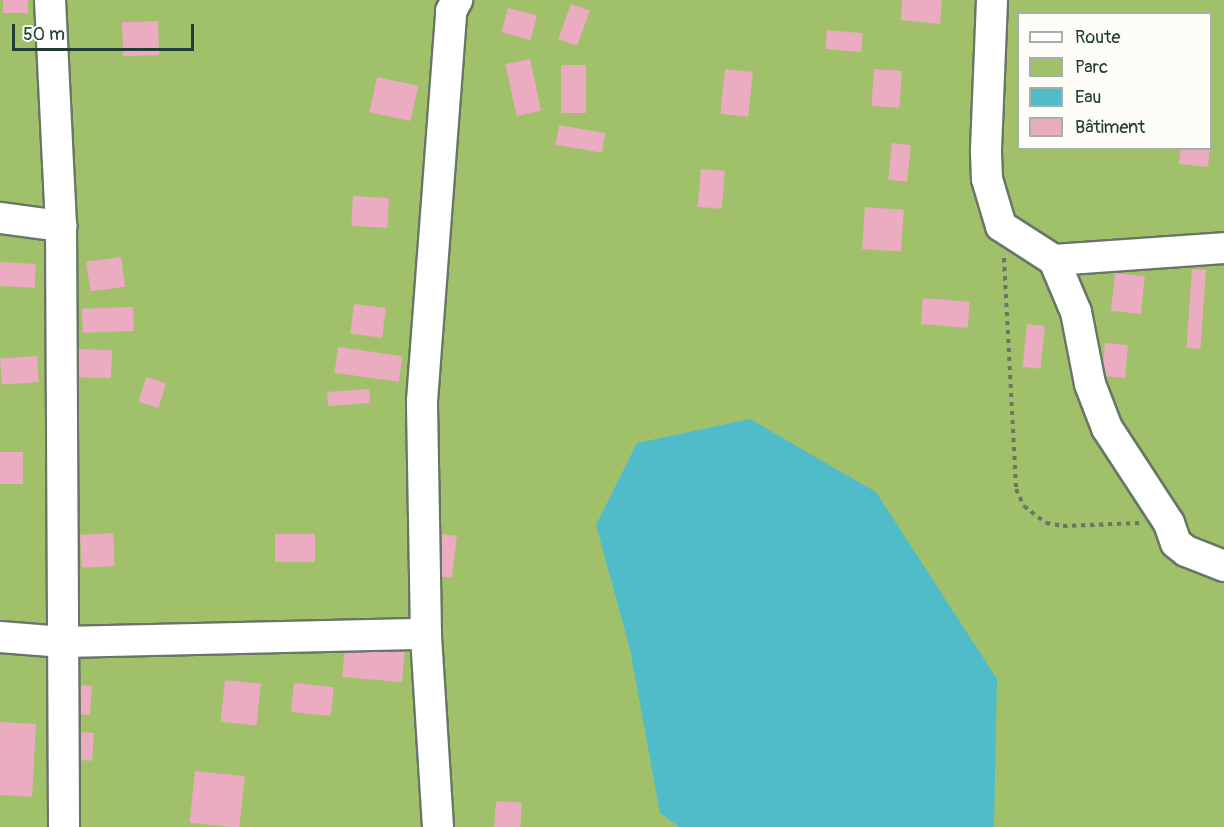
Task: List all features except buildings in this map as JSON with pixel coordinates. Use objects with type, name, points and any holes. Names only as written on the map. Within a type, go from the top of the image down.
[{"type":"street","points":[[50,0],[61,226],[64,827]]},
{"type":"street","points":[[438,827],[426,634],[422,401],[451,11],[456,0]]},
{"type":"street","points":[[992,0],[987,179],[1001,226],[1054,260],[1076,312],[1095,399],[1107,428],[1169,523],[1176,543],[1186,551],[1224,566]]},
{"type":"street","points":[[0,218],[61,226]]},
{"type":"street","points":[[1054,260],[1224,248]]},
{"type":"street","points":[[0,637],[64,642],[426,634]]},
{"type":"path","points":[[1001,226],[1016,489],[1024,506],[1046,522],[1064,526],[1169,523]]},
{"type":"green space","points":[[0,0],[1224,0],[1224,827],[0,827]]},
{"type":"water","points":[[750,419],[876,492],[997,679],[994,827],[679,827],[660,813],[630,649],[596,525],[637,443]]}]
